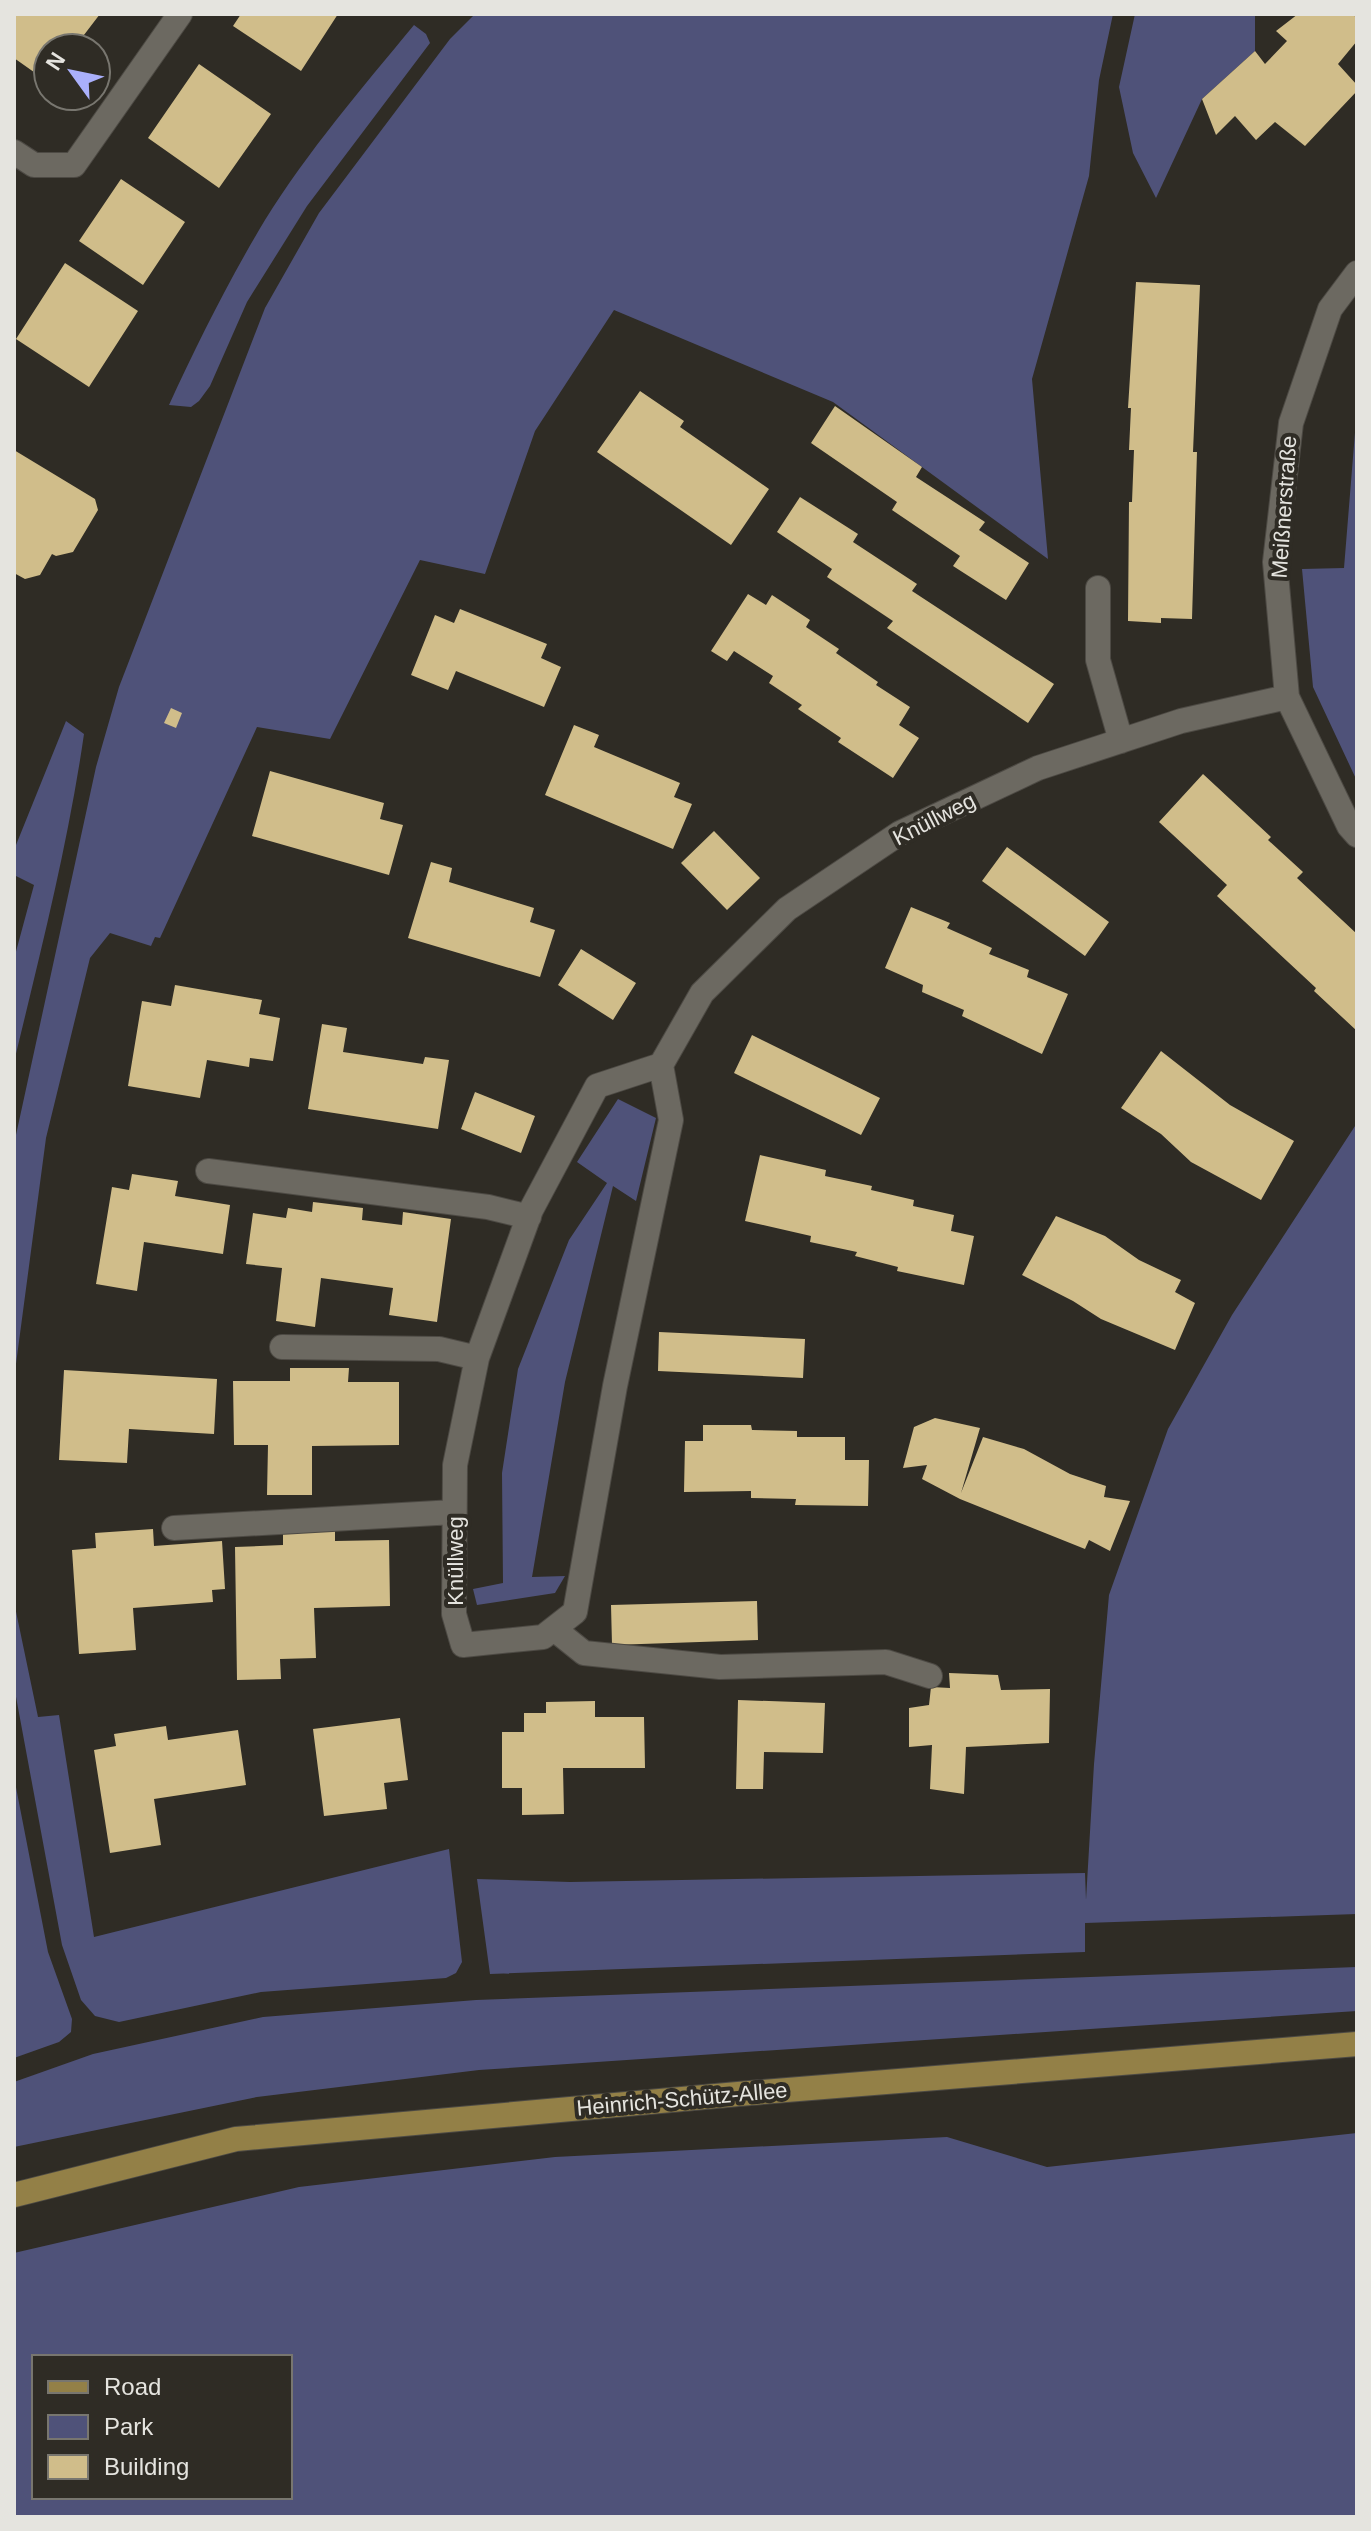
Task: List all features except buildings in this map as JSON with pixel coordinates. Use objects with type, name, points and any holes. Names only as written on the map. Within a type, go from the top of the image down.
[{"type":"main road","name":"Heinrich-Schütz-Allee","points":[[14,2195],[236,2139],[738,2094],[1357,2044]]},
{"type":"street","points":[[14,152],[34,165],[74,165],[180,14]]},
{"type":"street","name":"Meißnerstraße","points":[[1357,273],[1330,309],[1291,423],[1275,562],[1287,697],[1349,826],[1357,835]]},
{"type":"street","points":[[1098,588],[1098,660],[1121,741]]},
{"type":"street","name":"Knüllweg","points":[[554,1629],[543,1637],[463,1645],[454,1614],[455,1465],[477,1358],[529,1217],[597,1086],[661,1065],[702,993],[787,909],[900,833],[1038,768],[1181,721],[1287,697]]},
{"type":"street","points":[[661,1065],[671,1120],[615,1386],[575,1612],[554,1629],[584,1653],[720,1667],[886,1662],[930,1676]]},
{"type":"street","points":[[208,1171],[488,1207],[529,1217]]},
{"type":"street","points":[[282,1347],[439,1349],[477,1358]]},
{"type":"street","points":[[174,1528],[454,1512]]},
{"type":"green space","points":[[475,14],[1113,14],[1099,80],[1089,176],[1032,379],[1048,559],[833,402],[614,310],[535,431],[485,574],[420,560],[330,739],[257,727],[160,938],[155,937],[151,946],[110,933],[90,958],[46,1138],[14,1379],[16,1135],[96,767],[119,687],[265,308],[319,213],[450,39]]},
{"type":"green space","points":[[1135,14],[1255,14],[1255,51],[1202,99],[1156,198],[1133,153],[1119,87]]},
{"type":"green space","points":[[414,25],[426,34],[430,43],[307,206],[247,302],[210,386],[191,407],[169,405],[214,311],[265,220],[317,145]]},
{"type":"green space","points":[[1357,408],[1357,781],[1313,687],[1302,569],[1344,568]]},
{"type":"green space","points":[[66,721],[84,734],[62,858],[14,1062],[14,959],[34,885],[14,875],[14,850]]},
{"type":"green space","points":[[618,1099],[656,1118],[636,1201],[613,1186],[565,1382],[532,1577],[565,1576],[555,1593],[477,1605],[473,1589],[503,1583],[502,1473],[518,1369],[569,1240],[607,1183],[577,1162]]},
{"type":"green space","points":[[1357,1123],[1357,1914],[1085,1923],[1085,1952],[490,1974],[477,1879],[570,1882],[1085,1873],[1086,1900],[1109,1595],[1168,1429],[1232,1315]]},
{"type":"green space","points":[[14,1602],[38,1717],[59,1715],[94,1937],[449,1849],[462,1962],[456,1973],[446,1978],[261,1992],[119,2022],[95,2016],[81,2000],[62,1945],[14,1686]]},
{"type":"green space","points":[[14,1777],[48,1952],[72,2019],[71,2032],[59,2042],[14,2058]]},
{"type":"green space","points":[[1357,1967],[1357,2011],[479,2070],[257,2097],[14,2147],[14,2082],[93,2054],[263,2017],[476,2000]]},
{"type":"green space","points":[[1357,2133],[1357,2517],[14,2517],[14,2253],[299,2187],[555,2157],[947,2137],[1047,2167]]}]
